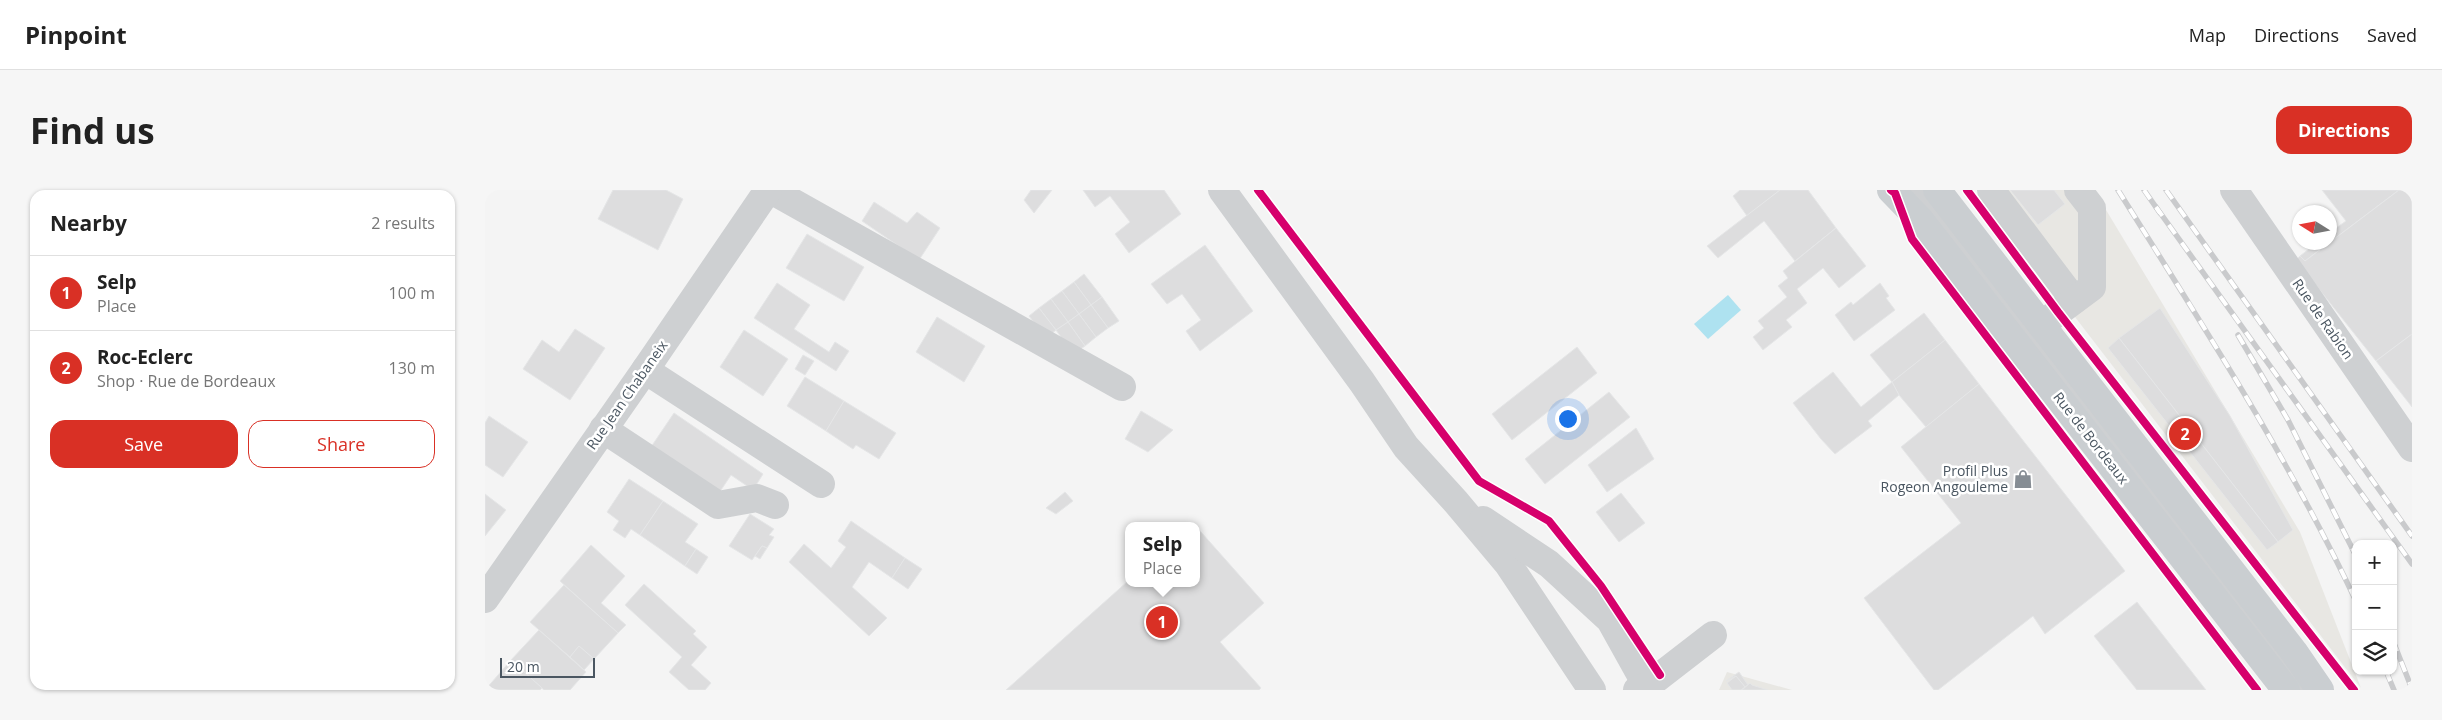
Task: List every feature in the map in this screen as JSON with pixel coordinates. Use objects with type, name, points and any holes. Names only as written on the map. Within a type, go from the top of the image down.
[{"type":"main road","name":"Rue de Bordeaux","points":[[1891,190],[1920,220],[2286,690]]},
{"type":"main road","points":[[1937,190],[2295,652],[2320,690]]},
{"type":"street","name":"Rue Jean Chabaneix","points":[[485,599],[769,190]]},
{"type":"street","points":[[769,190],[1123,387]]},
{"type":"street","points":[[1221,190],[1362,382],[1406,447],[1457,502],[1508,564],[1592,690]]},
{"type":"street","points":[[1915,190],[2305,690]]},
{"type":"street","points":[[1991,190],[2073,300]]},
{"type":"street","points":[[2041,325],[2092,287],[2092,208],[2078,190]]},
{"type":"street","name":"Rue de Rabion","points":[[2234,190],[2412,448]]},
{"type":"street","points":[[645,370],[821,484]]},
{"type":"street","points":[[603,429],[718,505],[757,498],[775,505]]},
{"type":"street","points":[[1457,502],[1549,564],[1610,620],[1644,688],[1713,635]]},
{"type":"street","points":[[1508,564],[1549,564]]},
{"type":"shaded area","points":[[1977,190],[2094,190],[2300,532],[2352,665],[2352,675],[2356,675],[2361,688]]},
{"type":"shaded area","points":[[1727,672],[1792,690],[1719,690]]},
{"type":"water","points":[[1728,295],[1741,310],[1708,339],[1694,324]]},
{"type":"building","points":[[613,190],[666,190],[683,199],[658,250],[598,219]]},
{"type":"building","points":[[1031,190],[1052,190],[1034,213],[1024,200]]},
{"type":"building","points":[[1083,190],[1164,190],[1181,214],[1129,253],[1115,234],[1130,222],[1110,196],[1095,207]]},
{"type":"building","points":[[1740,190],[1780,190],[1747,216],[1733,196]]},
{"type":"building","points":[[1780,190],[1808,190],[1836,228],[1795,261],[1764,221],[1718,258],[1707,246]]},
{"type":"building","points":[[2010,190],[2054,190],[2065,204],[2038,225]]},
{"type":"building","points":[[2322,190],[2399,190],[2337,237],[2337,227],[2346,221],[2337,209],[2337,205],[2334,205]]},
{"type":"building","points":[[2399,190],[2412,190],[2412,334],[2376,361],[2296,260],[2300,256],[2305,261],[2320,250],[2337,250],[2337,237]]},
{"type":"building","points":[[874,202],[907,223],[917,212],[940,228],[919,260],[862,221]]},
{"type":"building","points":[[1836,228],[1866,266],[1839,288],[1823,268],[1797,289],[1807,303],[1786,320],[1792,327],[1763,350],[1753,337],[1764,328],[1758,321],[1787,297],[1778,286],[1788,278],[1783,271]]},
{"type":"building","points":[[807,234],[864,267],[844,301],[786,268]]},
{"type":"building","points":[[1205,245],[1253,311],[1200,351],[1186,331],[1201,320],[1182,294],[1167,304],[1151,284]]},
{"type":"building","points":[[2308,250],[2320,250],[2305,261],[2300,256]]},
{"type":"building","points":[[1084,274],[1102,297],[1091,305],[1074,282]]},
{"type":"building","points":[[1074,282],[1091,305],[1079,314],[1062,291]]},
{"type":"building","points":[[777,283],[810,305],[794,329],[829,352],[835,342],[849,351],[836,371],[754,318]]},
{"type":"building","points":[[1880,283],[1889,296],[1886,298],[1895,310],[1854,341],[1835,315],[1851,302],[1853,305]]},
{"type":"building","points":[[1062,291],[1079,314],[1068,322],[1051,299]]},
{"type":"building","points":[[1102,297],[1119,321],[1108,328],[1091,305]]},
{"type":"building","points":[[1051,299],[1068,322],[1056,330],[1039,308]]},
{"type":"building","points":[[1091,305],[1108,328],[1096,337],[1079,314]]},
{"type":"building","points":[[1039,308],[1056,330],[1046,338],[1029,316]]},
{"type":"building","points":[[2160,308],[2230,416],[2293,530],[2278,542],[2119,338]]},
{"type":"building","points":[[1924,313],[1945,340],[1892,382],[1870,355]]},
{"type":"building","points":[[1079,314],[1096,337],[1085,346],[1068,322]]},
{"type":"building","points":[[937,317],[985,346],[964,382],[916,352]]},
{"type":"building","points":[[1068,322],[1085,346],[1073,354],[1056,330]]},
{"type":"building","points":[[575,329],[605,348],[570,400],[523,369],[542,340],[559,352]]},
{"type":"building","points":[[744,330],[788,359],[763,396],[720,367]]},
{"type":"building","points":[[2412,334],[2412,407],[2376,361]]},
{"type":"building","points":[[2119,338],[2278,542],[2267,550],[2108,348]]},
{"type":"building","points":[[1945,340],[1979,384],[1926,427],[1899,395],[1892,382]]},
{"type":"building","points":[[1577,347],[1597,373],[1512,440],[1492,414]]},
{"type":"building","points":[[803,355],[814,361],[805,375],[795,369]]},
{"type":"building","points":[[1833,372],[1861,407],[1892,382],[1899,395],[1868,421],[1872,426],[1835,454],[1793,403]]},
{"type":"building","points":[[805,377],[844,401],[826,431],[787,406]]},
{"type":"building","points":[[1979,384],[2125,571],[2045,634],[2033,616],[1938,690],[1934,690],[1864,598],[1961,523],[1901,447]]},
{"type":"building","points":[[1609,392],[1630,417],[1545,484],[1525,459]]},
{"type":"building","points":[[844,401],[896,433],[879,459],[856,445],[853,449],[826,431]]},
{"type":"building","points":[[1141,411],[1173,430],[1148,452],[1125,439]]},
{"type":"building","points":[[674,413],[763,474],[753,490],[731,475],[719,493],[651,447]]},
{"type":"building","points":[[489,416],[528,442],[503,477],[485,465],[485,423]]},
{"type":"building","points":[[1636,428],[1654,459],[1607,492],[1588,465]]},
{"type":"building","points":[[629,479],[663,501],[640,535],[631,529],[625,538],[613,530],[619,521],[607,512]]},
{"type":"building","points":[[1065,492],[1073,501],[1056,514],[1046,508]]},
{"type":"building","points":[[1621,493],[1645,523],[1619,542],[1596,512]]},
{"type":"building","points":[[485,494],[506,510],[485,536]]},
{"type":"building","points":[[663,501],[698,524],[685,542],[696,549],[685,566],[640,535]]},
{"type":"building","points":[[750,514],[774,529],[769,535],[774,537],[767,548],[762,546],[752,560],[729,546]]},
{"type":"building","points":[[851,521],[905,558],[892,578],[869,562],[852,587],[887,618],[869,636],[789,562],[804,544],[831,568],[846,547],[838,541]]},
{"type":"building","points":[[1200,531],[1264,603],[1220,642],[1261,688],[1259,690],[1006,690],[1125,584],[1125,587],[1200,587]]},
{"type":"building","points":[[591,545],[625,576],[601,603],[626,625],[618,633],[560,581]]},
{"type":"building","points":[[762,546],[767,548],[760,559],[755,556]]},
{"type":"building","points":[[696,549],[708,557],[697,574],[685,566]]},
{"type":"building","points":[[905,558],[922,569],[908,589],[892,578]]},
{"type":"building","points":[[644,584],[696,631],[693,634],[707,647],[691,665],[711,683],[705,690],[689,690],[669,672],[682,657],[625,605]]},
{"type":"building","points":[[564,585],[618,633],[594,659],[579,646],[570,657],[530,622]]},
{"type":"building","points":[[2137,602],[2206,690],[2137,690],[2094,636]]},
{"type":"building","points":[[539,630],[586,672],[570,690],[544,690],[511,660]]},
{"type":"building","points":[[579,646],[594,659],[584,670],[570,657]]},
{"type":"building","points":[[511,660],[542,688],[540,690],[485,690]]},
{"type":"building","points":[[1739,672],[1748,685],[1745,687],[1736,676],[1726,681]]},
{"type":"building","points":[[1736,676],[1745,687],[1741,690],[1732,690],[1727,683]]},
{"type":"building","points":[[1750,683],[1752,685],[1768,690],[1742,690]]},
{"type":"railway","points":[[2118,190],[2273,443],[2302,494],[2352,593]]},
{"type":"railway","points":[[2144,190],[2160,213]]},
{"type":"railway","points":[[2166,190],[2412,536]]},
{"type":"railway","points":[[2156,207],[2412,564]]},
{"type":"railway","points":[[2238,335],[2288,420],[2352,548]]},
{"type":"railway","points":[[2397,651],[2412,689]]},
{"type":"railway","points":[[2388,675],[2394,690]]},
{"type":"cycle path","points":[[1258,190],[1479,481],[1549,521],[1601,586],[1660,675]]},
{"type":"cycle path","points":[[1891,190],[1895,193],[1912,239],[2257,690]]},
{"type":"cycle path","points":[[1967,190],[2058,312],[2354,690]]},
{"type":"place","name":"Roc-Eclerc","points":[[2185,434]]},
{"type":"place","name":"Profil Plus Rogeon Angouleme","points":[[2023,479]]},
{"type":"place","name":"Selp","points":[[1162,622]]}]
